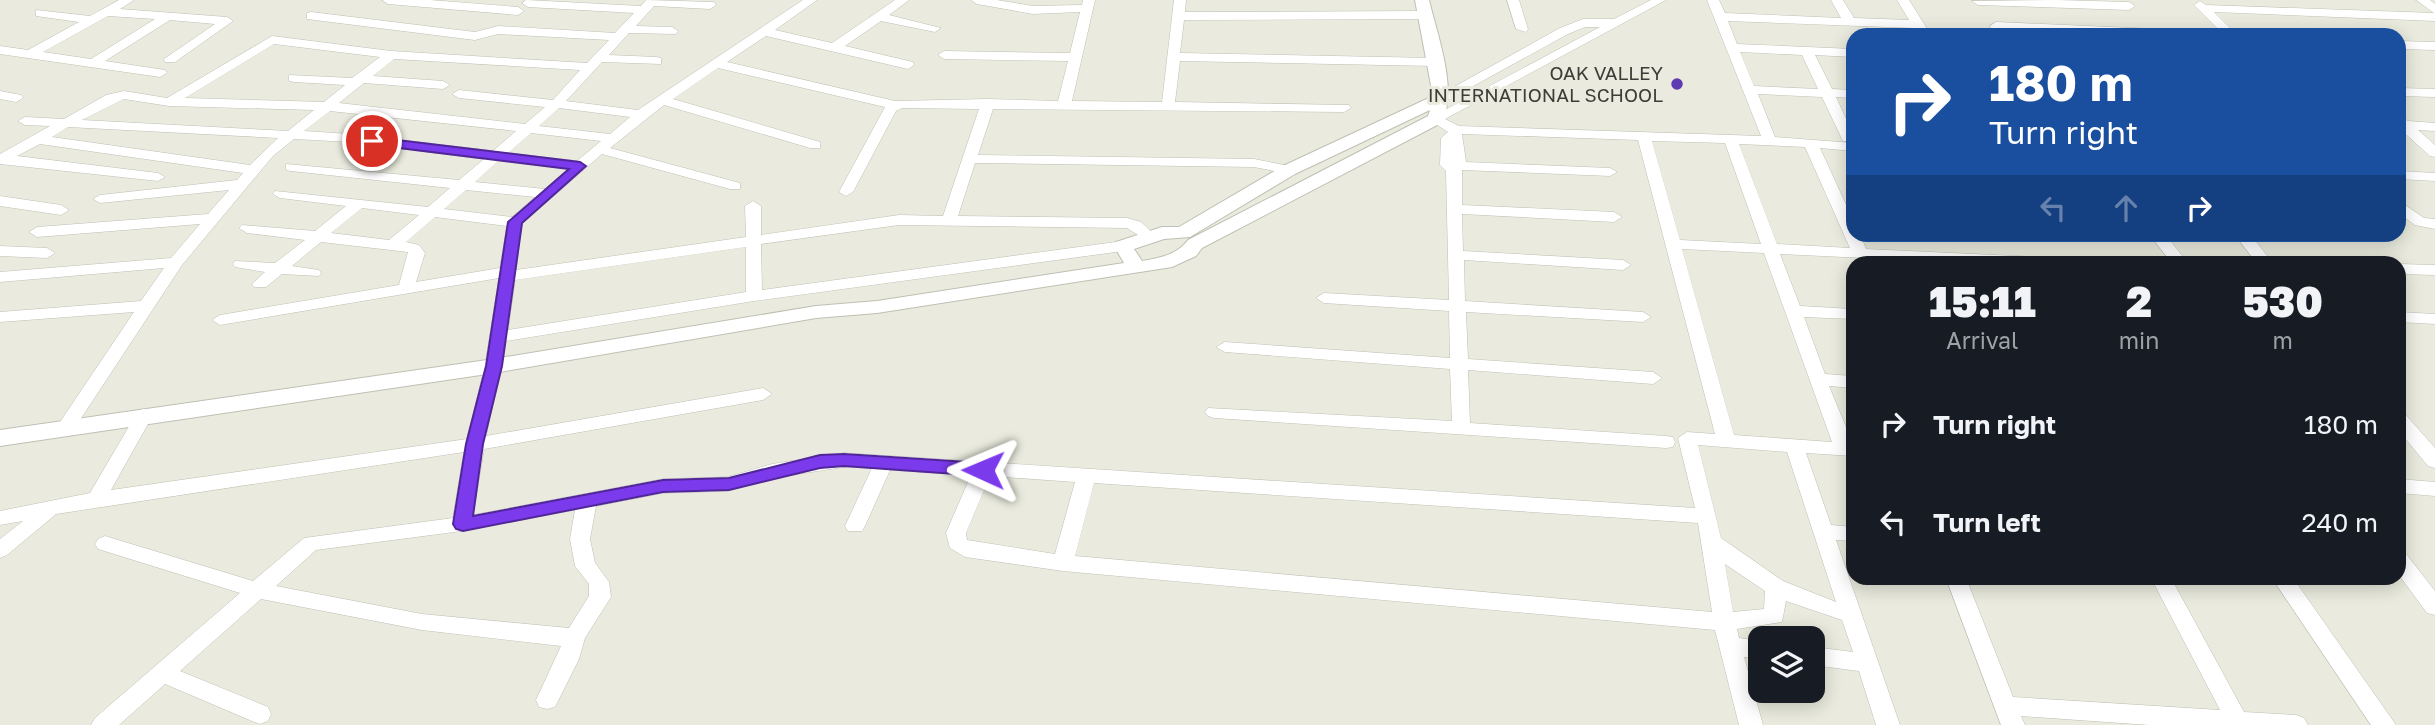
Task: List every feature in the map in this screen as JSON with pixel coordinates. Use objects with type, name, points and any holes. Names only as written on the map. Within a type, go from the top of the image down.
[{"type":"street","points":[[32,53],[128,0]]},
{"type":"street","points":[[388,0],[526,5],[710,5]]},
{"type":"street","points":[[463,524],[475,444],[499,337],[515,222],[641,114],[811,0]]},
{"type":"street","points":[[837,46],[903,0]]},
{"type":"street","points":[[977,0],[1033,10],[1088,4],[1064,105]]},
{"type":"street","points":[[1168,106],[1180,0]]},
{"type":"street","points":[[1513,0],[1522,29]]},
{"type":"street","points":[[499,337],[754,296],[1123,246],[1163,233],[1201,232],[1435,119],[1660,0]]},
{"type":"street","points":[[1713,0],[1749,90],[1776,141]]},
{"type":"street","points":[[1837,0],[1850,22]]},
{"type":"street","points":[[1903,0],[1921,28]]},
{"type":"street","points":[[1977,0],[2127,3],[2150,28]]},
{"type":"street","points":[[1977,0],[1998,28]]},
{"type":"street","points":[[2261,0],[2272,10]]},
{"type":"street","points":[[2422,0],[2435,10]]},
{"type":"street","points":[[373,53],[442,2]]},
{"type":"street","points":[[392,246],[556,104],[649,4]]},
{"type":"street","points":[[2199,4],[2435,17]]},
{"type":"street","points":[[2199,4],[2224,28]]},
{"type":"street","points":[[498,30],[526,5]]},
{"type":"street","points":[[1178,16],[1424,7],[1441,97],[1435,119]]},
{"type":"street","points":[[106,12],[229,21],[170,59]]},
{"type":"street","points":[[40,13],[92,20]]},
{"type":"street","points":[[311,16],[475,36],[498,30],[623,33],[672,31]]},
{"type":"street","points":[[93,64],[167,17]]},
{"type":"street","points":[[880,17],[934,28]]},
{"type":"street","points":[[1721,17],[1850,22],[1912,28]]},
{"type":"street","points":[[0,438],[494,366],[802,314],[877,307],[1178,259],[1201,232],[1281,167],[1441,97],[1564,31],[1583,23],[1616,23]]},
{"type":"street","points":[[762,31],[837,46],[908,65]]},
{"type":"street","points":[[169,102],[272,40],[391,55],[596,63],[656,61]]},
{"type":"street","points":[[2406,45],[2435,46]]},
{"type":"street","points":[[1733,48],[1846,53]]},
{"type":"street","points":[[0,50],[160,73]]},
{"type":"street","points":[[1807,51],[1846,129]]},
{"type":"street","points":[[65,428],[176,262],[253,170],[356,80],[391,55]]},
{"type":"street","points":[[944,55],[1076,57]]},
{"type":"street","points":[[1175,57],[1434,62]]},
{"type":"street","points":[[714,63],[894,105],[988,103],[1344,108]]},
{"type":"street","points":[[294,79],[443,85]]},
{"type":"street","points":[[1749,90],[1846,94]]},
{"type":"street","points":[[2406,92],[2435,93]]},
{"type":"street","points":[[459,93],[641,114]]},
{"type":"street","points":[[0,95],[16,98]]},
{"type":"street","points":[[1,159],[120,96],[169,102],[325,106],[529,128],[606,143],[735,186]]},
{"type":"street","points":[[663,100],[815,145]]},
{"type":"street","points":[[949,221],[988,103]]},
{"type":"street","points":[[846,192],[894,105]]},
{"type":"street","points":[[1435,119],[1455,132],[1811,144],[1846,141]]},
{"type":"street","points":[[25,121],[287,138],[350,138],[580,166]]},
{"type":"street","points":[[2406,123],[2435,127]]},
{"type":"street","points":[[2406,126],[2435,153]]},
{"type":"street","points":[[1455,132],[1448,138],[1447,165],[1456,168],[1610,172]]},
{"type":"street","points":[[1644,137],[1726,440]]},
{"type":"street","points":[[1776,141],[1799,137],[1846,141]]},
{"type":"street","points":[[37,139],[253,170]]},
{"type":"street","points":[[1731,141],[1817,379],[1846,443]]},
{"type":"street","points":[[1811,144],[1846,222]]},
{"type":"street","points":[[1,159],[158,177]]},
{"type":"street","points":[[971,159],[1281,167]]},
{"type":"street","points":[[2406,166],[2435,168]]},
{"type":"street","points":[[291,167],[550,194]]},
{"type":"street","points":[[1456,168],[1461,428]]},
{"type":"street","points":[[2406,175],[2435,177]]},
{"type":"street","points":[[100,199],[241,184]]},
{"type":"street","points":[[279,194],[515,222]]},
{"type":"street","points":[[1834,197],[1846,198]]},
{"type":"street","points":[[0,201],[61,210]]},
{"type":"street","points":[[260,284],[358,204]]},
{"type":"street","points":[[753,206],[754,296]]},
{"type":"street","points":[[1455,209],[1614,216]]},
{"type":"street","points":[[2406,213],[2411,218],[2435,224]]},
{"type":"street","points":[[37,232],[215,218]]},
{"type":"street","points":[[220,320],[405,289],[899,220],[1127,223],[1136,225],[1149,237]]},
{"type":"street","points":[[247,228],[412,247],[417,253],[405,289]]},
{"type":"street","points":[[1855,242],[1860,252]]},
{"type":"street","points":[[2163,242],[2174,256]]},
{"type":"street","points":[[2248,242],[2259,256]]},
{"type":"street","points":[[1673,244],[1931,256]]},
{"type":"street","points":[[1123,246],[1135,265]]},
{"type":"street","points":[[0,251],[47,253]]},
{"type":"street","points":[[1456,255],[1623,265]]},
{"type":"street","points":[[0,277],[176,262]]},
{"type":"street","points":[[241,264],[313,273]]},
{"type":"street","points":[[2406,269],[2435,270]]},
{"type":"street","points":[[1324,298],[1643,317]]},
{"type":"street","points":[[0,317],[146,306]]},
{"type":"street","points":[[1794,311],[1846,314]]},
{"type":"street","points":[[2406,318],[2432,322]]},
{"type":"street","points":[[1225,347],[1653,378]]},
{"type":"street","points":[[1817,379],[1846,381]]},
{"type":"street","points":[[0,518],[96,499],[475,444],[764,394]]},
{"type":"street","points":[[1214,412],[1666,442]]},
{"type":"street","points":[[96,499],[144,415]]},
{"type":"street","points":[[2406,426],[2435,461]]},
{"type":"street","points":[[1751,725],[1724,622],[1707,516],[1687,438],[1846,450]]},
{"type":"street","points":[[1794,445],[1888,725]]},
{"type":"street","points":[[103,725],[311,542],[463,524],[663,486],[729,484],[820,461],[1707,516]]},
{"type":"street","points":[[855,526],[884,463]]},
{"type":"street","points":[[983,470],[956,533],[957,543],[965,549],[1063,563],[1724,622],[1774,616],[1776,590]]},
{"type":"street","points":[[1063,563],[1086,476]]},
{"type":"street","points":[[2406,487],[2435,489]]},
{"type":"street","points":[[547,700],[568,659],[576,636],[600,597],[599,582],[585,566],[580,539],[587,500]]},
{"type":"street","points":[[0,550],[50,509]]},
{"type":"street","points":[[1823,532],[1846,534]]},
{"type":"street","points":[[1711,541],[1776,590],[1819,607],[1850,614]]},
{"type":"street","points":[[105,544],[256,590],[422,622],[561,637],[576,636]]},
{"type":"street","points":[[2406,568],[2435,607]]},
{"type":"street","points":[[1959,585],[2010,716],[2237,721],[2296,725]]},
{"type":"street","points":[[2165,585],[2237,721]]},
{"type":"street","points":[[2287,585],[2384,725]]},
{"type":"street","points":[[1731,646],[1748,648]]},
{"type":"street","points":[[1825,658],[1867,663]]},
{"type":"street","points":[[162,673],[260,714]]},
{"type":"place","name":"OAK VALLEY INTERNATIONAL SCHOOL","points":[[1677,84]]},
{"type":"route","points":[[372,141],[580,166],[515,222],[494,366],[475,444],[463,524],[663,486],[729,484],[820,461],[844,460],[983,470]]}]
